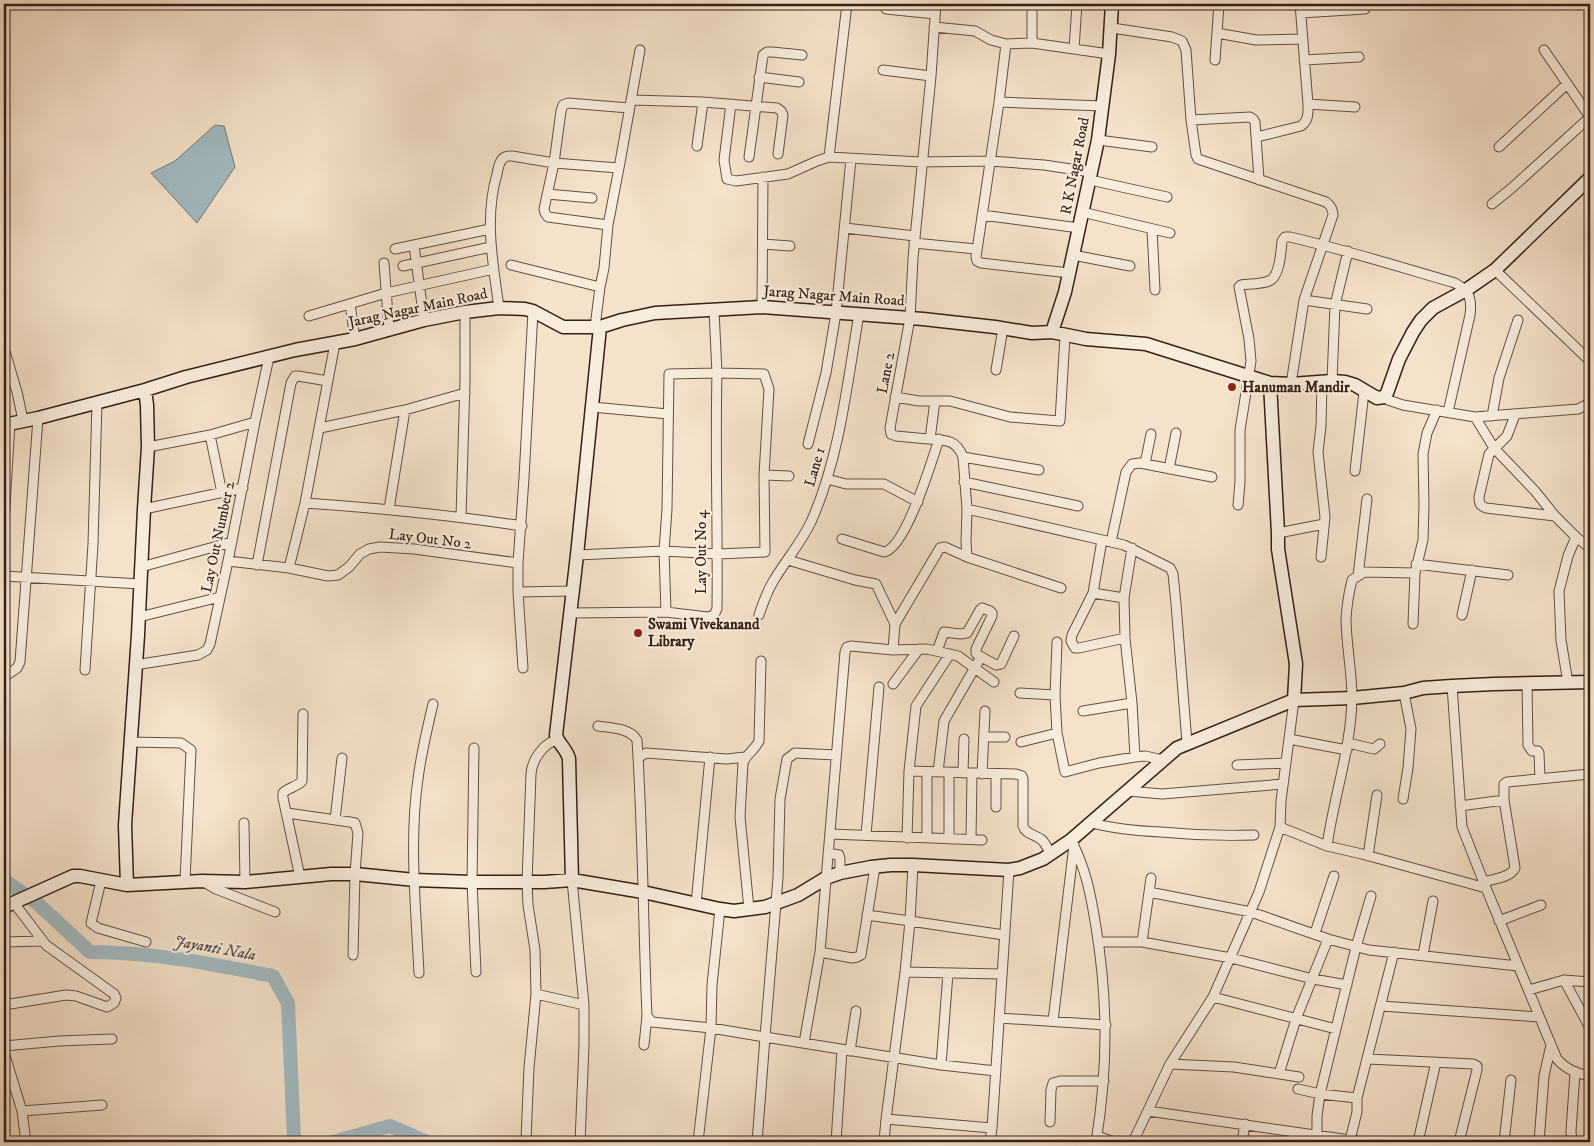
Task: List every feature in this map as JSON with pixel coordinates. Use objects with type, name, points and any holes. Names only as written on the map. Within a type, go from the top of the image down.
[{"type":"main road","name":"R K Nagar Road","points":[[1052,332],[1069,273],[1098,140],[1112,28],[1112,4]]},
{"type":"main road","points":[[1384,396],[1399,359],[1421,320],[1433,308],[1466,290],[1496,270],[1590,178]]},
{"type":"main road","name":"Jarag Nagar Main Road","points":[[12,423],[145,390],[186,377],[355,339],[424,320],[499,308],[533,311],[563,327],[597,327],[655,313],[762,307],[910,318],[1032,333],[1052,332],[1065,336],[1146,344],[1270,383],[1345,382],[1355,385],[1377,398],[1384,396]]},
{"type":"main road","points":[[572,880],[569,759],[566,750],[557,738],[558,713],[592,407],[597,327]]},
{"type":"main road","points":[[1270,383],[1278,549],[1296,664],[1294,700]]},
{"type":"main road","points":[[127,885],[125,825],[148,447],[145,390]]},
{"type":"main road","points":[[11,905],[73,876],[127,885],[185,881],[245,882],[331,874],[355,874],[415,880],[472,882],[572,880],[643,892],[734,911],[765,907],[798,896],[826,878],[840,873],[875,867],[913,865],[1009,870],[1020,868],[1072,843],[1106,809],[1176,748],[1294,700],[1352,698],[1452,686],[1590,682]]},
{"type":"street","points":[[829,157],[847,4]]},
{"type":"street","name":"Lane 2","points":[[934,439],[896,436],[891,434],[890,428],[910,318],[914,240],[936,4]]},
{"type":"street","points":[[1032,4],[1032,43]]},
{"type":"street","points":[[1074,48],[1077,4]]},
{"type":"street","points":[[1215,60],[1219,4]]},
{"type":"street","points":[[1257,137],[1301,126],[1308,117],[1300,8],[1365,9]]},
{"type":"street","points":[[886,9],[935,14]]},
{"type":"street","points":[[934,27],[975,31],[995,42],[1006,44],[1032,43],[1109,54]]},
{"type":"street","points":[[1112,28],[1172,37],[1182,41],[1186,50],[1192,120],[1198,159],[1326,202],[1331,206],[1333,215],[1304,300],[1291,384]]},
{"type":"street","points":[[1217,33],[1256,40],[1303,39]]},
{"type":"street","points":[[1006,44],[976,249],[977,261],[1069,273]]},
{"type":"street","points":[[597,327],[608,225],[640,50]]},
{"type":"street","points":[[1492,204],[1590,117],[1544,50]]},
{"type":"street","points":[[749,157],[763,55],[767,52],[802,55]]},
{"type":"street","points":[[1304,60],[1359,57]]},
{"type":"street","points":[[883,70],[930,76]]},
{"type":"street","points":[[759,77],[799,82]]},
{"type":"street","points":[[1499,146],[1567,84]]},
{"type":"street","points":[[697,146],[703,102]]},
{"type":"street","points":[[608,225],[548,217],[544,209],[554,163],[561,112],[565,104],[703,102],[776,108],[783,115],[778,154]]},
{"type":"street","points":[[999,102],[1103,106]]},
{"type":"street","points":[[731,104],[724,160],[728,179],[736,181],[788,174],[829,157],[921,162],[990,161],[1044,165],[1167,197]]},
{"type":"street","points":[[1308,104],[1354,107]]},
{"type":"street","points":[[1192,120],[1250,117],[1254,119],[1257,137],[1259,180]]},
{"type":"street","points":[[1098,140],[1152,147]]},
{"type":"street","points":[[499,308],[490,229],[494,183],[501,160],[505,156],[512,156],[554,163],[619,168]]},
{"type":"street","points":[[808,444],[826,373],[836,313],[851,159]]},
{"type":"street","points":[[762,177],[762,307]]},
{"type":"street","points":[[547,194],[592,198]]},
{"type":"street","points":[[1082,212],[1170,233]]},
{"type":"street","points":[[982,215],[1079,228]]},
{"type":"street","points":[[845,228],[976,249]]},
{"type":"street","points":[[395,249],[490,229]]},
{"type":"street","points":[[1152,229],[1155,290]]},
{"type":"street","points":[[1238,505],[1240,430],[1251,361],[1239,287],[1273,279],[1277,274],[1282,241],[1285,237],[1348,251],[1455,283],[1466,290],[1471,300],[1470,315],[1448,412]]},
{"type":"street","points":[[763,244],[790,246]]},
{"type":"street","points":[[414,245],[424,320]]},
{"type":"street","points":[[403,266],[491,246]]},
{"type":"street","points":[[1321,557],[1325,517],[1318,452],[1335,304],[1348,251]]},
{"type":"street","points":[[1073,255],[1130,266]]},
{"type":"street","points":[[384,263],[389,329]]},
{"type":"street","points":[[511,265],[600,287]]},
{"type":"street","points":[[309,316],[386,293],[494,269]]},
{"type":"street","points":[[1496,270],[1590,361]]},
{"type":"street","points":[[1304,300],[1367,308]]},
{"type":"street","points":[[350,304],[355,339]]},
{"type":"street","name":"Lay Out No 4","points":[[570,613],[666,612],[707,617],[714,616],[717,609],[718,554],[715,431],[717,373],[714,310]]},
{"type":"street","points":[[523,668],[518,563],[522,526],[533,311]]},
{"type":"street","points":[[461,517],[465,393],[465,312]]},
{"type":"street","name":"Lane 1","points":[[758,615],[774,579],[800,542],[811,522],[827,479],[842,417],[858,314]]},
{"type":"street","points":[[1492,416],[1499,378],[1518,320]]},
{"type":"street","points":[[996,370],[1002,328]]},
{"type":"street","points":[[896,397],[919,401],[950,401],[1010,417],[1060,421],[1065,336]]},
{"type":"street","points":[[228,562],[289,568],[305,503],[335,343]]},
{"type":"street","points":[[4,348],[18,392],[12,423],[4,523]]},
{"type":"street","name":"Lay Out Number 2","points":[[135,665],[198,655],[207,650],[210,644],[269,357]]},
{"type":"street","points":[[576,555],[664,551],[718,554],[765,552],[764,475],[769,388],[764,374],[669,374],[667,509],[664,551],[666,612]]},
{"type":"street","points":[[257,565],[291,383],[295,376],[328,382]]},
{"type":"street","points":[[1355,471],[1364,392]]},
{"type":"street","points":[[320,428],[405,410],[465,393]]},
{"type":"street","points":[[1384,396],[1388,400],[1403,405],[1475,417],[1578,409],[1590,405]]},
{"type":"street","points":[[842,539],[884,552],[896,546],[918,502],[934,439],[935,401]]},
{"type":"street","points":[[85,670],[93,544],[97,402]]},
{"type":"street","points":[[592,407],[668,414]]},
{"type":"street","points":[[389,509],[405,410]]},
{"type":"street","points":[[1413,624],[1416,568],[1423,540],[1422,454],[1427,433],[1437,410]]},
{"type":"street","points":[[1515,415],[1507,436],[1494,448],[1486,461],[1478,497],[1479,503],[1482,507],[1507,512],[1555,516]]},
{"type":"street","points":[[1475,417],[1494,448],[1535,491],[1555,516],[1576,537],[1590,547]]},
{"type":"street","points":[[4,677],[17,668],[20,662],[38,418]]},
{"type":"street","points":[[148,447],[210,435],[255,422]]},
{"type":"street","points":[[1170,469],[1176,433]]},
{"type":"street","points":[[1145,464],[1151,434]]},
{"type":"street","points":[[210,435],[222,493]]},
{"type":"street","points":[[934,439],[956,445],[963,457],[967,509],[967,557]]},
{"type":"street","points":[[963,457],[1039,470]]},
{"type":"street","points":[[1125,638],[1079,648],[1075,648],[1071,641],[1072,635],[1093,593],[1126,472],[1132,464],[1140,463],[1212,477]]},
{"type":"street","points":[[764,475],[789,476]]},
{"type":"street","points":[[827,479],[846,484],[884,484],[918,502]]},
{"type":"street","points":[[964,482],[1078,506]]},
{"type":"street","points":[[144,509],[242,488]]},
{"type":"street","points":[[1358,576],[1367,499]]},
{"type":"street","points":[[305,503],[389,509],[522,526]]},
{"type":"street","points":[[967,509],[1132,548],[1170,568],[1173,574],[1187,743]]},
{"type":"street","points":[[1278,533],[1324,524]]},
{"type":"street","points":[[1568,683],[1561,640],[1559,591],[1568,556],[1576,537]]},
{"type":"street","points":[[141,567],[232,542]]},
{"type":"street","points":[[894,624],[942,546],[967,557],[1060,588]]},
{"type":"street","name":"Lay Out No 2","points":[[289,568],[328,576],[338,575],[349,567],[360,554],[369,549],[380,547],[414,549],[518,563]]},
{"type":"street","points":[[1132,548],[1124,598],[1125,638],[1132,703],[1135,757]]},
{"type":"street","points":[[788,560],[855,580],[876,584],[894,624],[893,644]]},
{"type":"street","points":[[1327,846],[1336,794],[1348,746],[1352,698],[1346,618],[1352,580],[1364,572],[1416,568],[1472,570],[1508,575]]},
{"type":"street","points":[[1462,615],[1472,570]]},
{"type":"street","points":[[4,576],[140,584]]},
{"type":"street","points":[[518,592],[572,591]]},
{"type":"street","points":[[1093,593],[1124,598]]},
{"type":"street","points":[[139,617],[220,597]]},
{"type":"street","points":[[939,645],[944,632],[967,633],[980,610],[990,611],[992,616],[976,649],[976,653],[978,663],[994,682]]},
{"type":"street","points":[[939,645],[950,654],[978,663],[996,665],[1001,664],[1014,636]]},
{"type":"street","points":[[1057,642],[1055,695],[1057,733],[1063,770],[1065,772],[1099,763],[1135,757],[1145,756],[1163,760]]},
{"type":"street","points":[[804,1043],[820,952],[844,661],[847,648],[851,646],[893,644],[927,649],[939,645]]},
{"type":"street","points":[[893,684],[919,649]]},
{"type":"street","points":[[907,838],[916,706],[950,654]]},
{"type":"street","points":[[749,909],[740,817],[743,763],[745,757],[756,746],[758,741],[761,661]]},
{"type":"street","points":[[938,772],[944,721],[978,663]]},
{"type":"street","points":[[1527,683],[1528,745],[1532,750],[1539,753],[1540,779]]},
{"type":"street","points":[[1452,686],[1462,827],[1550,1046],[1563,1066],[1575,1073],[1590,1076]]},
{"type":"street","points":[[866,835],[879,687]]},
{"type":"street","points":[[1020,692],[1055,695]]},
{"type":"street","points":[[1403,799],[1411,729],[1404,693]]},
{"type":"street","points":[[1133,1142],[1170,1064],[1213,997],[1251,912],[1280,827],[1283,784],[1294,700]]},
{"type":"street","points":[[1083,712],[1132,703]]},
{"type":"street","points":[[419,972],[415,880],[415,808],[418,779],[433,704]]},
{"type":"street","points":[[982,774],[985,711]]},
{"type":"street","points":[[300,877],[283,793],[288,788],[298,785],[302,781],[303,714]]},
{"type":"street","points":[[598,726],[629,732],[637,740],[642,816],[642,882],[647,1016],[644,1045]]},
{"type":"street","points":[[1021,742],[1057,733]]},
{"type":"street","points":[[984,737],[1005,737]]},
{"type":"street","points":[[529,1141],[526,1109],[536,994],[536,950],[528,905],[527,882],[532,767],[535,760],[549,743],[557,738]]},
{"type":"street","points":[[964,739],[968,774],[970,839]]},
{"type":"street","points":[[1289,739],[1374,749],[1380,744]]},
{"type":"street","points":[[130,742],[182,743],[191,750],[185,881]]},
{"type":"street","points":[[474,748],[472,882],[476,972]]},
{"type":"street","points":[[638,755],[646,753],[727,759],[745,757]]},
{"type":"street","points":[[757,1142],[776,902],[780,798],[787,759],[795,753],[836,755]]},
{"type":"street","points":[[335,820],[342,758]]},
{"type":"street","points":[[696,904],[710,758]]},
{"type":"street","points":[[1237,765],[1286,763]]},
{"type":"street","points":[[910,772],[1016,774],[1022,776],[1024,830],[1040,838],[1051,854]]},
{"type":"street","points":[[927,772],[927,838]]},
{"type":"street","points":[[949,773],[950,839]]},
{"type":"street","points":[[1280,827],[1327,846],[1484,885],[1510,874],[1515,868],[1504,800],[1504,784],[1590,774]]},
{"type":"street","points":[[996,775],[996,807]]},
{"type":"street","points":[[1128,791],[1167,794],[1283,784]]},
{"type":"street","points":[[1368,856],[1377,795]]},
{"type":"street","points":[[1460,806],[1504,800]]},
{"type":"street","points":[[287,813],[355,823],[357,827],[353,955]]},
{"type":"street","points":[[244,823],[245,882]]},
{"type":"street","points":[[1092,823],[1114,828],[1213,836],[1254,835]]},
{"type":"street","points":[[830,834],[982,840]]},
{"type":"street","points":[[1072,843],[1081,859],[1090,890],[1104,984],[1106,1025],[1104,1081],[1097,1139],[1114,1142]]},
{"type":"street","points":[[1053,1021],[1072,843]]},
{"type":"street","points":[[828,853],[839,855],[840,873]]},
{"type":"street","points":[[884,1142],[905,972],[913,865]]},
{"type":"street","points":[[820,952],[852,958],[861,955],[875,867]]},
{"type":"street","points":[[990,1142],[1009,870]]},
{"type":"street","points":[[1315,933],[1334,876]]},
{"type":"street","points":[[1142,942],[1151,878]]},
{"type":"street","points":[[572,880],[584,1005],[580,1142]]},
{"type":"street","points":[[101,881],[91,923],[98,928],[146,942]]},
{"type":"street","points":[[202,881],[216,889],[274,912]]},
{"type":"street","points":[[1149,892],[1251,912],[1356,947],[1518,966]]},
{"type":"street","points":[[1316,1138],[1320,1094],[1356,947],[1371,896]]},
{"type":"street","points":[[1422,955],[1433,901]]},
{"type":"street","points":[[4,1005],[76,996],[107,1007],[114,1003],[116,998],[114,994],[43,941],[11,905]]},
{"type":"street","points":[[1499,921],[1541,905]]},
{"type":"street","points":[[698,1142],[711,1028],[712,985],[720,909]]},
{"type":"street","points":[[867,915],[1004,935]]},
{"type":"street","points":[[1279,1074],[1296,1018],[1328,939]]},
{"type":"street","points":[[4,942],[43,941]]},
{"type":"street","points":[[1098,942],[1142,942],[1231,958],[1347,985]]},
{"type":"street","points":[[1350,1140],[1357,1112],[1357,1098],[1394,952]]},
{"type":"street","points":[[905,972],[1001,974]]},
{"type":"street","points":[[941,1065],[948,973]]},
{"type":"street","points":[[1529,990],[1564,980],[1590,982]]},
{"type":"street","points":[[1564,980],[1590,1028]]},
{"type":"street","points":[[536,994],[584,1005]]},
{"type":"street","points":[[1213,997],[1336,1029]]},
{"type":"street","points":[[1381,1006],[1539,1017]]},
{"type":"street","points":[[836,1142],[846,1050],[856,1012]]},
{"type":"street","points":[[647,1016],[652,1022],[711,1028],[894,1058],[996,1071]]},
{"type":"street","points":[[999,1018],[1106,1025]]},
{"type":"street","points":[[4,1046],[112,1039]]},
{"type":"street","points":[[1539,1142],[1544,1076],[1550,1046]]},
{"type":"street","points":[[4,1052],[22,1111],[26,1142]]},
{"type":"street","points":[[1368,1059],[1473,1064],[1477,1068],[1459,1142]]},
{"type":"street","points":[[1418,1142],[1436,1062]]},
{"type":"street","points":[[1170,1064],[1234,1067],[1299,1077]]},
{"type":"street","points":[[1572,1142],[1571,1130],[1575,1073]]},
{"type":"street","points":[[1504,1142],[1511,1080]]},
{"type":"street","points":[[1050,1122],[1051,1090],[1053,1084],[1060,1081],[1104,1081]]},
{"type":"street","points":[[1298,1089],[1320,1094],[1357,1098]]},
{"type":"street","points":[[22,1111],[102,1105]]},
{"type":"street","points":[[1148,1111],[1245,1124],[1316,1138],[1362,1142]]},
{"type":"street","points":[[886,1119],[992,1128]]},
{"type":"street","points":[[1242,1142],[1245,1124]]},
{"type":"water","points":[[215,125],[224,126],[235,167],[197,223],[151,173],[175,161]]},
{"type":"waterway","name":"Jayanti Nala","points":[[4,880],[37,903],[90,952],[160,956],[273,976],[288,1003],[294,1139],[300,1142]]},
{"type":"waterway","name":"Jayanti Nala","points":[[333,1142],[390,1126],[427,1142]]},
{"type":"place","name":"Hanuman Mandir","points":[[1232,387]]},
{"type":"place","name":"Swami Vivekanand Library","points":[[638,633]]}]
